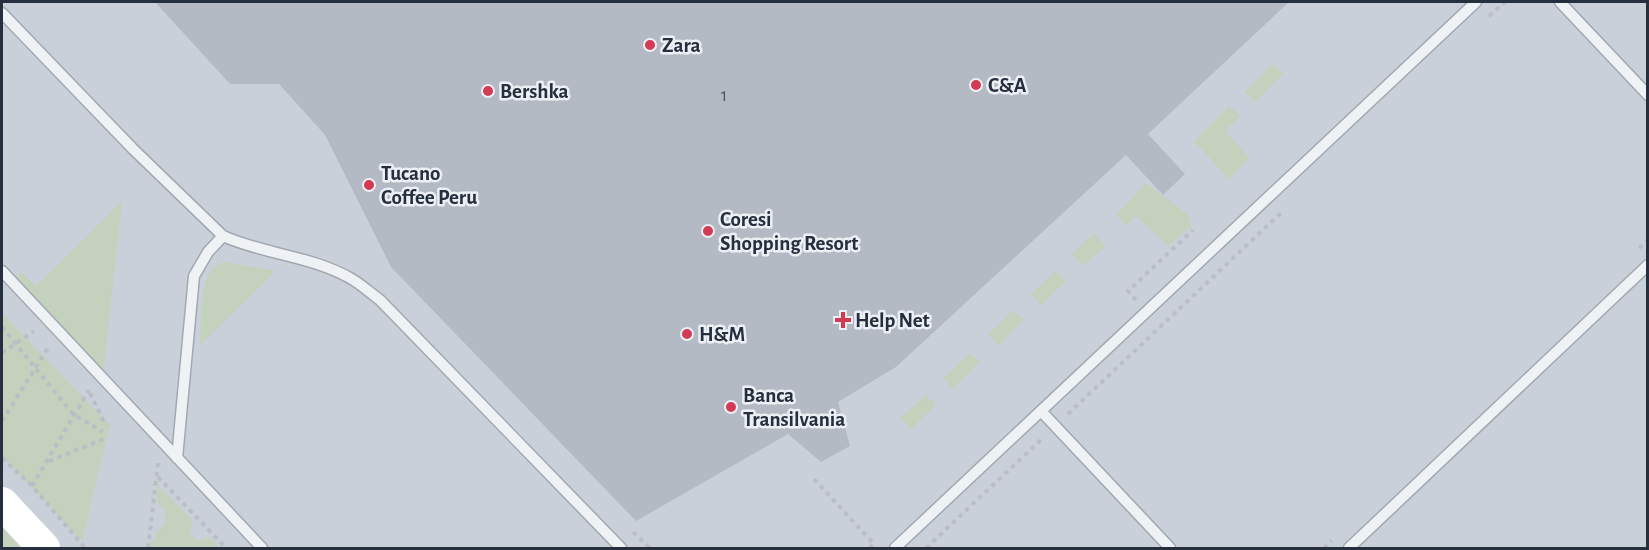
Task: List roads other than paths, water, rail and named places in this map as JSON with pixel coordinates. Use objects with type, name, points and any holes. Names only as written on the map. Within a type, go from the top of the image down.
[{"type":"main road","points":[[2,503],[44,549]]},
{"type":"lane","points":[[895,549],[1476,2]]},
{"type":"lane","points":[[1560,2],[1647,95]]},
{"type":"lane","points":[[2,13],[133,149],[223,236],[239,243],[326,267],[351,278],[380,300],[621,549]]},
{"type":"lane","points":[[177,458],[194,276],[208,252],[223,236]]},
{"type":"lane","points":[[1349,549],[1647,265]]},
{"type":"lane","points":[[2,272],[262,549]]},
{"type":"lane","points":[[1041,411],[1170,549]]},
{"type":"place","name":"Zara","points":[[650,45]]},
{"type":"place","name":"C&A","points":[[976,85]]},
{"type":"place","name":"Bershka","points":[[488,91]]},
{"type":"place","name":"Tucano Coffee Peru","points":[[369,185]]},
{"type":"place","name":"Coresi Shopping Resort","points":[[708,231]]},
{"type":"place","name":"Help Net","points":[[843,320]]},
{"type":"place","name":"H&M","points":[[687,334]]},
{"type":"place","name":"Banca Transilvania","points":[[731,407]]}]
